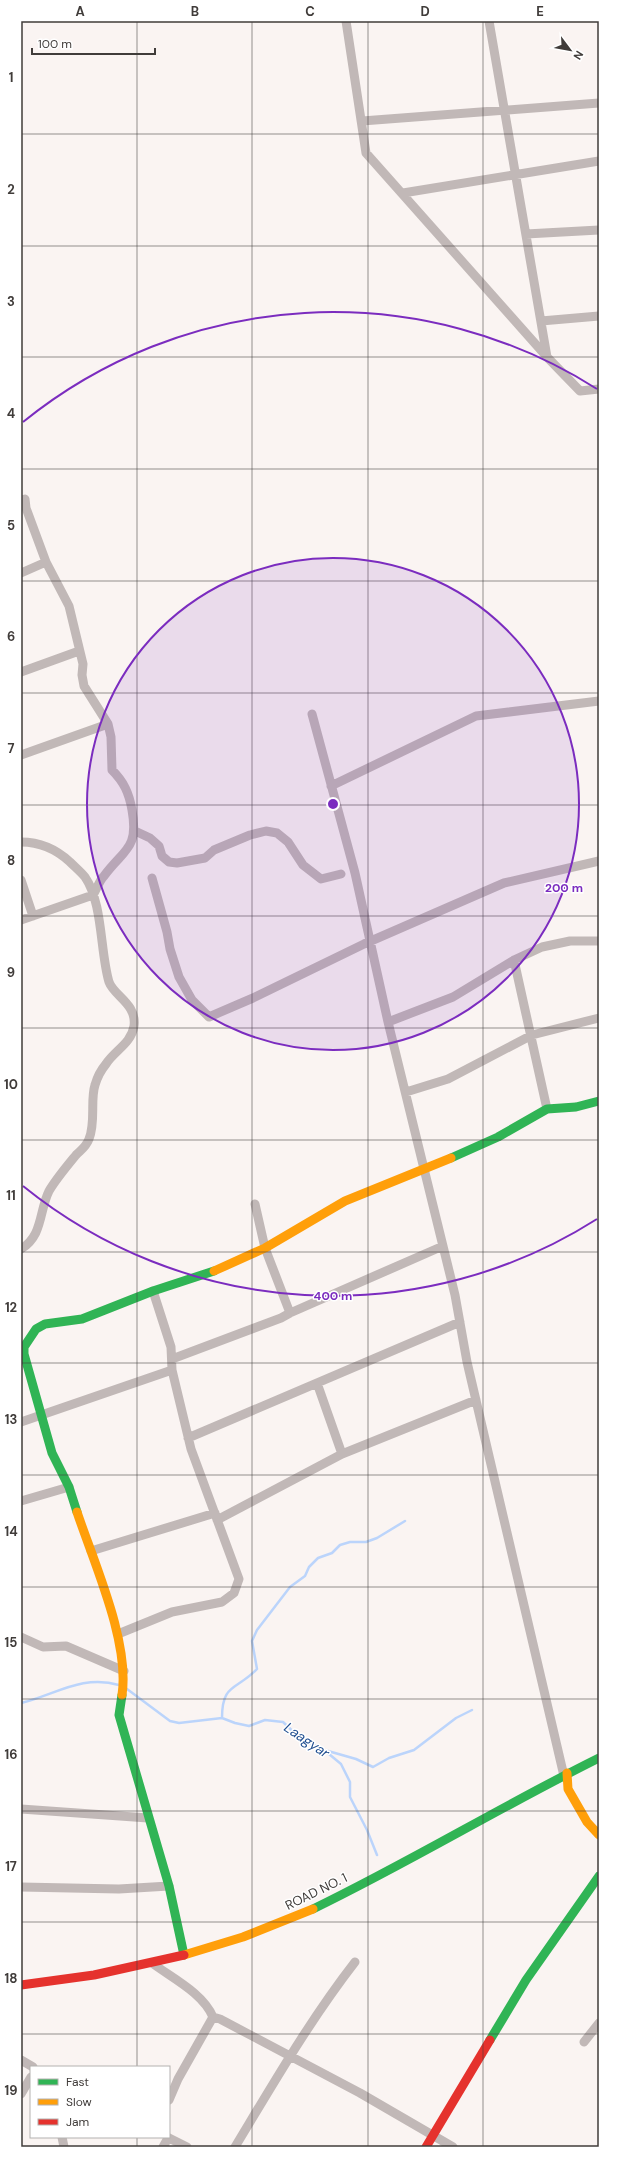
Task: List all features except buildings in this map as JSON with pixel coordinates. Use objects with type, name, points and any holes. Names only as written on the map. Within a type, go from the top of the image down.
[{"type":"main road","points":[[184,1955],[169,1886],[119,1715],[124,1671],[118,1634],[69,1487],[52,1453],[22,1345],[36,1329],[45,1324],[82,1319],[153,1291],[225,1267],[265,1248],[345,1201],[425,1170],[498,1137],[547,1109],[576,1107],[599,1101]]},
{"type":"main road","name":"ROAD NO. 1","points":[[21,1985],[93,1975],[184,1955],[262,1930],[312,1909],[599,1758]]},
{"type":"main road","points":[[565,1775],[568,1789],[587,1822],[599,1835]]},
{"type":"main road","points":[[426,2147],[526,1980],[599,1876]]},
{"type":"street","points":[[346,21],[366,153],[580,391],[599,389]]},
{"type":"street","points":[[489,21],[548,357]]},
{"type":"street","points":[[362,121],[599,103]]},
{"type":"street","points":[[403,194],[599,161]]},
{"type":"street","points":[[526,234],[599,230]]},
{"type":"street","points":[[541,321],[599,316]]},
{"type":"street","points":[[21,500],[25,499],[26,508],[46,562],[69,606],[83,664],[82,675],[84,686],[108,724],[111,737],[112,770],[122,781],[129,796],[135,831],[131,844],[123,856],[104,876],[94,895],[21,920]]},
{"type":"street","points":[[21,573],[46,562]]},
{"type":"street","points":[[21,672],[79,651]]},
{"type":"street","points":[[331,786],[476,716],[599,701]]},
{"type":"street","points":[[312,714],[355,874],[388,1022],[443,1246],[476,1400],[565,1775]]},
{"type":"street","points":[[21,754],[108,724]]},
{"type":"street","points":[[135,831],[150,838],[159,846],[162,856],[169,862],[177,863],[205,858],[214,850],[250,835],[266,831],[277,833],[288,842],[303,865],[321,879],[341,874]]},
{"type":"street","points":[[21,842],[32,842],[49,847],[66,859],[85,877],[94,895],[110,984],[123,998],[132,1012],[134,1024],[131,1036],[106,1063],[94,1086],[94,1109],[90,1138],[85,1148],[77,1154],[50,1189],[45,1201],[39,1228],[33,1238],[21,1249]]},
{"type":"street","points":[[152,878],[179,978],[192,1000],[209,1017],[370,941],[504,883],[599,861]]},
{"type":"street","points":[[21,880],[33,916]]},
{"type":"street","points":[[388,1022],[452,997],[514,960],[542,947],[570,941],[599,940]]},
{"type":"street","points":[[514,960],[532,1035],[547,1109]]},
{"type":"street","points":[[406,1092],[454,1076],[532,1035],[599,1018]]},
{"type":"street","points":[[255,1204],[265,1248],[290,1313]]},
{"type":"street","points":[[172,1359],[281,1318],[443,1246]]},
{"type":"street","points":[[118,1634],[172,1612],[222,1602],[234,1593],[238,1579],[188,1438],[172,1370],[171,1347],[153,1291]]},
{"type":"street","points":[[188,1438],[460,1322]]},
{"type":"street","points":[[21,1422],[172,1370]]},
{"type":"street","points":[[317,1383],[342,1454]]},
{"type":"street","points":[[91,1551],[216,1517],[342,1454],[476,1400]]},
{"type":"street","points":[[21,1501],[69,1487]]},
{"type":"street","points":[[21,1637],[43,1647],[66,1646],[124,1671]]},
{"type":"street","points":[[21,1809],[148,1818]]},
{"type":"street","points":[[21,1887],[119,1889],[169,1886]]},
{"type":"street","points":[[150,1962],[191,1991],[211,2012],[213,2017]]},
{"type":"street","points":[[235,2147],[289,2057],[332,1992],[355,1962]]},
{"type":"street","points":[[213,2017],[220,2019],[289,2057],[360,2093],[453,2147]]},
{"type":"street","points":[[170,2098],[178,2079],[213,2017]]},
{"type":"street","points":[[584,2042],[599,2023]]},
{"type":"street","points":[[21,2060],[31,2066]]},
{"type":"street","points":[[21,2094],[30,2079]]},
{"type":"street","points":[[169,2138],[187,2147]]},
{"type":"waterway","points":[[222,1718],[223,1707],[228,1693],[257,1669],[252,1641],[257,1630],[290,1587],[305,1576],[309,1567],[318,1558],[332,1553],[340,1545],[350,1542],[366,1542],[377,1538],[405,1521]]},
{"type":"waterway","name":"Laagyar","points":[[21,1703],[81,1684],[106,1682],[119,1685]]},
{"type":"waterway","name":"Laagyar","points":[[127,1689],[170,1721],[179,1723],[222,1718],[249,1726],[265,1720],[283,1722],[301,1739],[323,1749],[341,1764],[350,1782],[350,1797],[367,1830],[377,1855]]},
{"type":"waterway","points":[[328,1751],[356,1759],[373,1767],[389,1758],[414,1750],[456,1718],[472,1710]]},
{"type":"traffic: fast","points":[[451,1158],[498,1137],[547,1109],[576,1107],[599,1101]]},
{"type":"traffic: fast","points":[[77,1512],[69,1487],[52,1453],[24,1354],[24,1347],[36,1329],[45,1324],[82,1319],[153,1291],[214,1271]]},
{"type":"traffic: fast","points":[[122,1695],[119,1715],[169,1886],[184,1955]]},
{"type":"traffic: fast","points":[[313,1909],[599,1758]]},
{"type":"traffic: fast","points":[[490,2040],[526,1980],[599,1876]]},
{"type":"traffic: slow","points":[[214,1271],[265,1248],[345,1201],[451,1158]]},
{"type":"traffic: slow","points":[[77,1512],[101,1578],[116,1627],[121,1651],[123,1674],[122,1695]]},
{"type":"traffic: slow","points":[[567,1773],[568,1789],[587,1822],[599,1835]]},
{"type":"traffic: slow","points":[[184,1955],[243,1937],[313,1909]]},
{"type":"traffic: jam","points":[[21,1985],[94,1975],[184,1955]]},
{"type":"traffic: jam","points":[[426,2147],[490,2040]]}]
